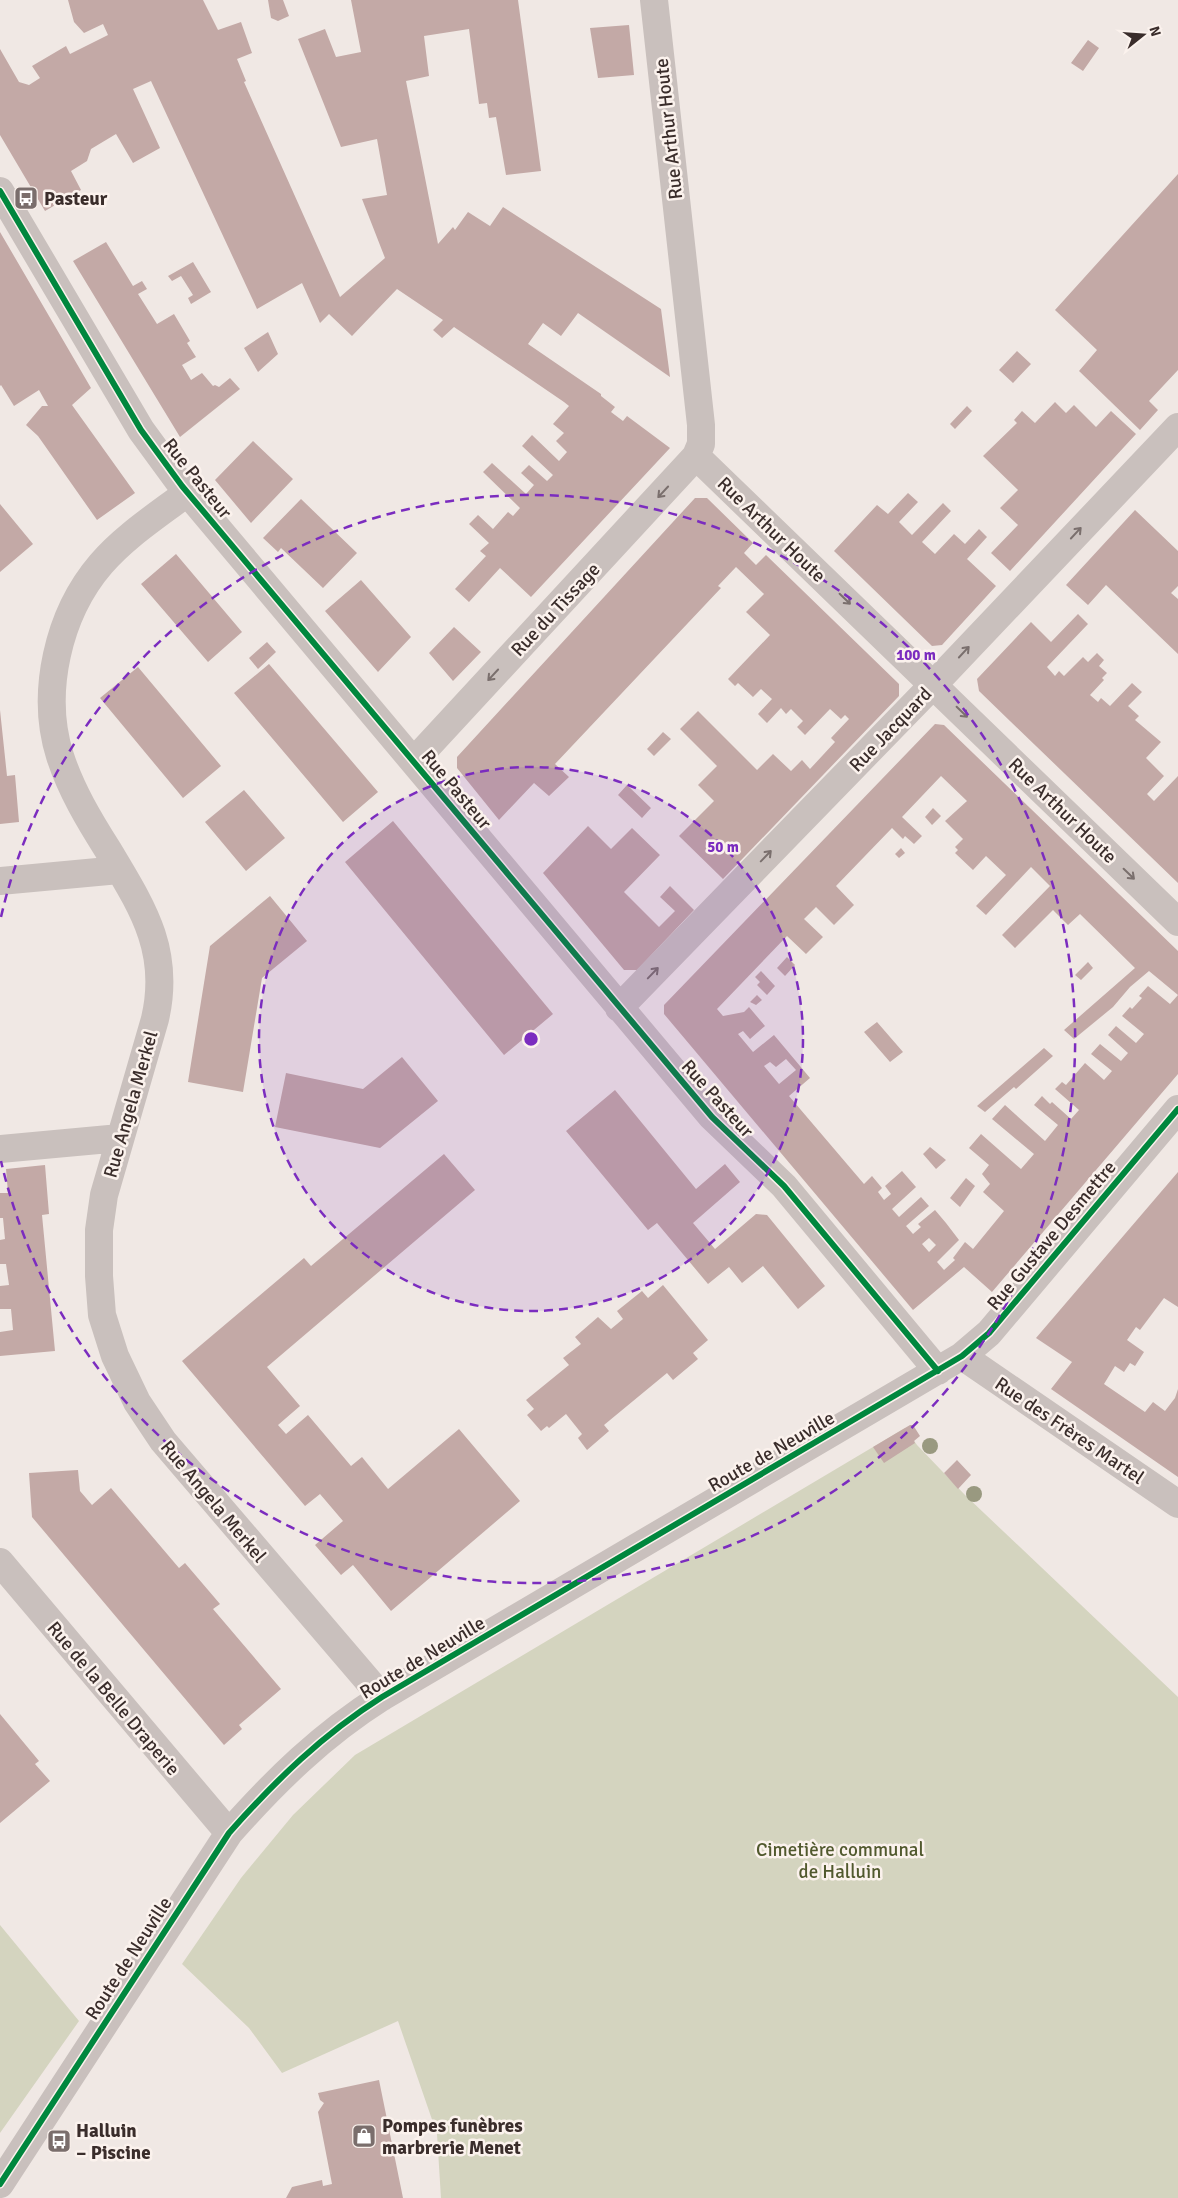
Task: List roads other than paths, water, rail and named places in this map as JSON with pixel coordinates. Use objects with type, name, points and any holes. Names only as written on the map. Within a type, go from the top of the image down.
[{"type":"street","name":"Rue Arthur Houte","points":[[654,0],[701,425],[701,444],[696,456],[934,684],[1178,922]]},
{"type":"street","name":"Rue Pasteur","points":[[0,191],[141,430],[188,492],[712,1118],[784,1186],[938,1371]]},
{"type":"street","name":"Rue Jacquard","points":[[619,1008],[934,684],[1178,427]]},
{"type":"street","name":"Rue du Tissage","points":[[414,761],[696,456]]},
{"type":"street","name":"Rue Angela Merkel","points":[[188,492],[112,552],[87,581],[64,629],[54,672],[52,715],[60,755],[82,809],[142,907],[158,952],[160,978],[155,1019],[120,1138],[101,1212],[99,1276],[102,1316],[125,1380],[148,1421],[382,1697]]},
{"type":"street","points":[[0,881],[120,870]]},
{"type":"street","name":"Rue Gustave Desmettre","points":[[938,1371],[962,1356],[994,1326],[1178,1109]]},
{"type":"street","points":[[0,1149],[120,1138]]},
{"type":"street","name":"Rue des Frères Martel","points":[[962,1356],[1178,1504]]},
{"type":"street","name":"Route de Neuville","points":[[0,2184],[229,1833],[294,1763],[328,1735],[382,1697],[938,1371]]},
{"type":"street","name":"Rue de la Belle Draperie","points":[[0,1562],[229,1833]]},
{"type":"place","name":"Pasteur","points":[[26,198]]},
{"type":"place","name":"Pompes funèbres marbrerie Menet","points":[[364,2136]]},
{"type":"place","name":"Halluin – Piscine","points":[[59,2141]]},
{"type":"park label","name":"Cimetière communal de Halluin","points":[[840,1860]]}]
